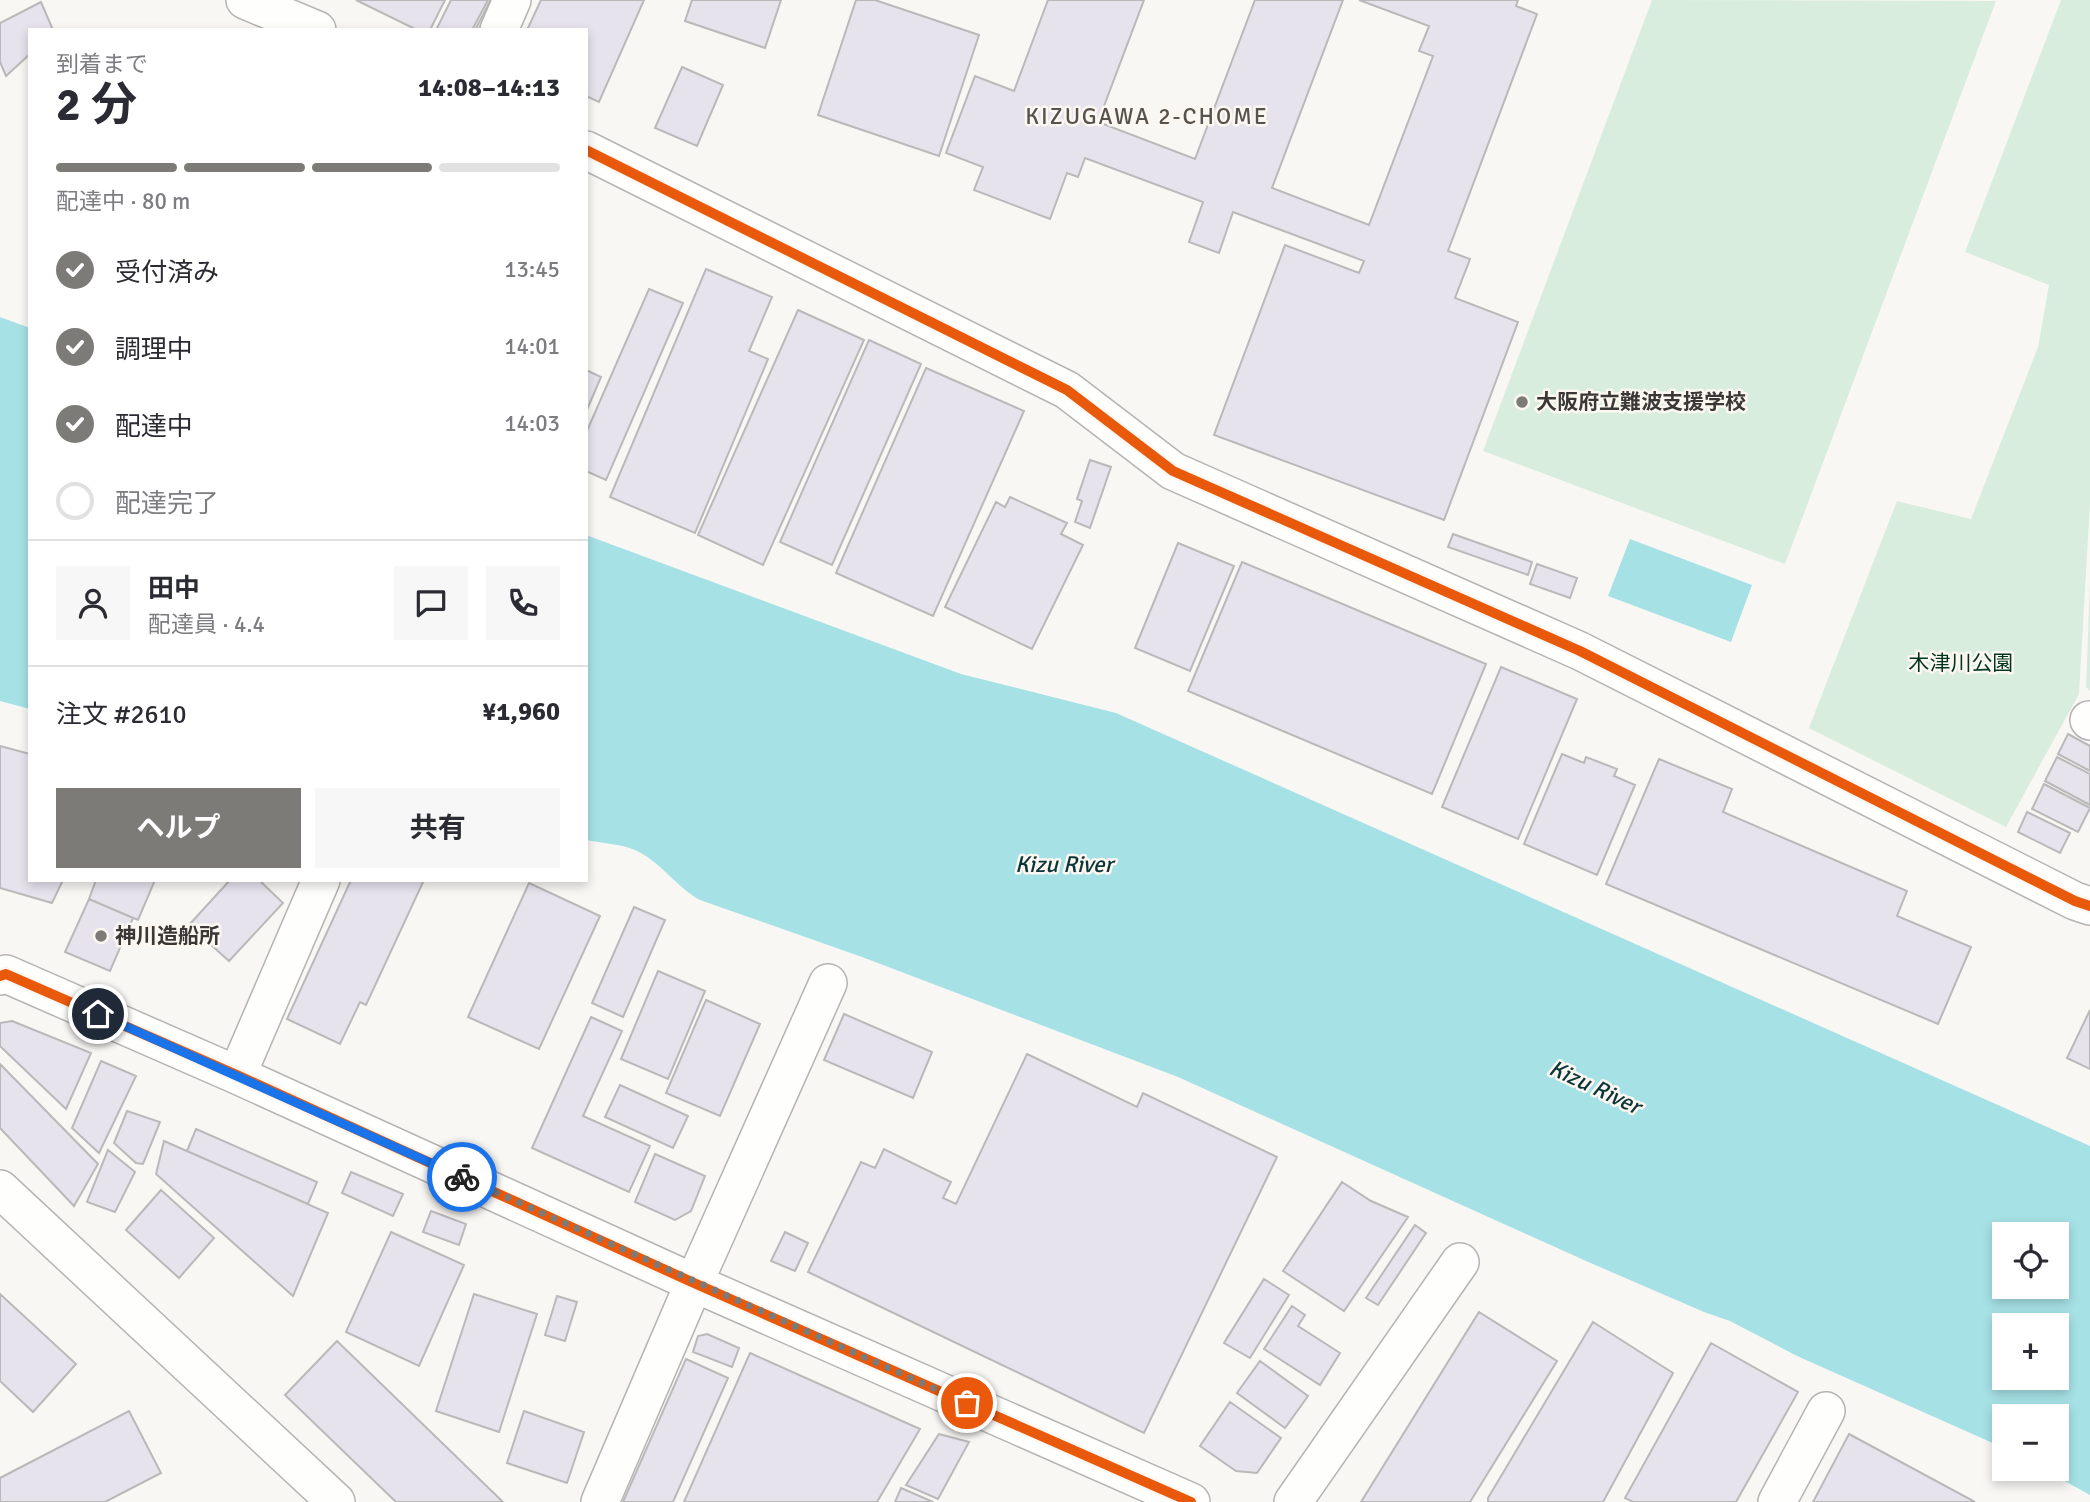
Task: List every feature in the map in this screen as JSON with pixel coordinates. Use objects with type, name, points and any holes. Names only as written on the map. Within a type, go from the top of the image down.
[{"type":"street","points":[[245,0],[312,28]]},
{"type":"street","points":[[500,28],[512,0]]},
{"type":"street","points":[[588,151],[1067,390],[1173,471],[1580,651],[2090,906]]},
{"type":"street","points":[[237,1075],[320,882]]},
{"type":"street","points":[[0,976],[6,974],[237,1075],[694,1283],[1191,1502]]},
{"type":"street","points":[[600,1502],[828,983]]},
{"type":"street","points":[[0,1189],[336,1502]]},
{"type":"street","points":[[1293,1502],[1460,1262]]},
{"type":"street","points":[[1777,1502],[1826,1411]]},
{"type":"green space","points":[[1652,0],[1996,1],[1785,564],[1483,451]]},
{"type":"green space","name":"木津川公園","points":[[2061,0],[2090,0],[2090,503],[2079,694],[2006,827],[1809,728],[1897,501],[1971,519],[2038,347],[2049,285],[1965,252]]},
{"type":"green space","points":[[2090,582],[2090,691],[2086,687]]},
{"type":"water","points":[[0,317],[28,327],[28,708],[0,701]]},
{"type":"water","name":"Kizu River","points":[[588,536],[961,674],[1116,713],[2090,1146],[2090,1495],[2065,1481],[2069,1481],[2069,1404],[1992,1404],[1992,1443],[1797,1356],[1730,1321],[1586,1261],[1178,1077],[862,957],[700,900],[635,850],[588,840]]},
{"type":"water","points":[[1630,539],[1752,585],[1731,642],[1608,596]]},
{"type":"building","points":[[356,0],[445,0],[431,28],[413,28]]},
{"type":"building","points":[[451,0],[488,0],[473,28],[437,28]]},
{"type":"building","points":[[541,0],[644,0],[599,102],[588,97],[588,28],[528,28]]},
{"type":"building","points":[[692,0],[781,0],[765,48],[685,21]]},
{"type":"building","points":[[856,0],[875,0],[979,35],[939,156],[818,115]]},
{"type":"building","points":[[1048,0],[1144,0],[1098,122],[1195,159],[1255,0],[1343,0],[1272,188],[1369,225],[1433,56],[1419,51],[1429,26],[1359,0],[1518,0],[1516,6],[1537,14],[1448,251],[1470,259],[1455,298],[1518,322],[1444,520],[1214,435],[1285,245],[1359,273],[1364,261],[1233,212],[1219,253],[1189,242],[1203,202],[1085,158],[1078,177],[1067,173],[1050,219],[974,190],[983,167],[946,153],[975,76],[1014,91]]},
{"type":"building","points":[[490,1],[499,5],[487,28],[476,28]]},
{"type":"building","points":[[41,2],[52,28],[28,28],[28,56],[6,76],[0,62],[0,23]]},
{"type":"building","points":[[682,67],[723,85],[697,146],[655,128]]},
{"type":"building","points":[[706,269],[772,297],[749,351],[768,359],[695,533],[610,497]]},
{"type":"building","points":[[649,289],[683,303],[606,480],[588,472],[588,428]]},
{"type":"building","points":[[798,310],[864,340],[763,565],[698,535]]},
{"type":"building","points":[[869,340],[921,364],[832,565],[780,542]]},
{"type":"building","points":[[926,368],[1024,411],[933,616],[836,573]]},
{"type":"building","points":[[588,371],[601,377],[588,407]]},
{"type":"building","points":[[1090,460],[1111,467],[1090,528],[1075,522],[1082,501],[1077,499]]},
{"type":"building","points":[[1010,497],[1067,523],[1061,534],[1083,545],[1032,649],[945,607],[996,502],[1005,507]]},
{"type":"building","points":[[1453,534],[1532,562],[1528,575],[1448,547]]},
{"type":"building","points":[[1178,543],[1234,566],[1190,671],[1135,648]]},
{"type":"building","points":[[1242,562],[1486,664],[1432,794],[1188,691]]},
{"type":"building","points":[[1537,564],[1577,578],[1570,598],[1530,584]]},
{"type":"building","points":[[1501,667],[1577,699],[1518,839],[1442,807]]},
{"type":"building","points":[[2068,734],[2090,746],[2090,771],[2058,754]]},
{"type":"building","points":[[0,746],[28,753],[28,882],[62,882],[52,903],[0,888]]},
{"type":"building","points":[[1562,754],[1584,763],[1586,757],[1617,769],[1614,776],[1635,785],[1597,875],[1524,844]]},
{"type":"building","points":[[2057,757],[2090,774],[2090,805],[2045,781]]},
{"type":"building","points":[[1659,759],[1732,789],[1723,812],[1907,891],[1897,916],[1971,947],[1938,1024],[1606,884]]},
{"type":"building","points":[[2044,784],[2090,808],[2078,832],[2032,809]]},
{"type":"building","points":[[2027,812],[2070,833],[2060,853],[2018,832]]},
{"type":"building","points":[[95,882],[154,882],[138,920],[89,899]]},
{"type":"building","points":[[228,882],[261,882],[283,903],[229,961],[189,925]]},
{"type":"building","points":[[350,882],[423,882],[366,1005],[360,1002],[340,1044],[287,1019]]},
{"type":"building","points":[[529,883],[600,916],[539,1049],[468,1017]]},
{"type":"building","points":[[89,899],[133,918],[110,971],[65,952]]},
{"type":"building","points":[[634,907],[665,920],[623,1017],[592,1003]]},
{"type":"building","points":[[658,971],[705,991],[668,1079],[621,1059]]},
{"type":"building","points":[[706,1000],[760,1024],[720,1116],[666,1093]]},
{"type":"building","points":[[2090,1010],[2090,1069],[2067,1058]]},
{"type":"building","points":[[844,1014],[932,1052],[913,1098],[824,1060]]},
{"type":"building","points":[[591,1017],[622,1031],[583,1116],[650,1146],[629,1192],[532,1148]]},
{"type":"building","points":[[12,1021],[91,1053],[66,1109],[0,1046],[0,1023]]},
{"type":"building","points":[[1027,1054],[1137,1107],[1143,1093],[1277,1157],[1144,1433],[808,1272],[861,1162],[875,1168],[884,1149],[951,1182],[943,1198],[956,1204]]},
{"type":"building","points":[[101,1061],[136,1076],[99,1153],[72,1128]]},
{"type":"building","points":[[0,1064],[98,1164],[74,1206],[0,1128]]},
{"type":"building","points":[[620,1085],[688,1116],[673,1148],[605,1117]]},
{"type":"building","points":[[127,1111],[160,1122],[143,1164],[136,1163],[114,1143]]},
{"type":"building","points":[[196,1129],[317,1182],[308,1204],[187,1151]]},
{"type":"building","points":[[164,1141],[328,1213],[293,1296],[156,1174]]},
{"type":"building","points":[[108,1150],[135,1172],[115,1212],[87,1202]]},
{"type":"building","points":[[655,1154],[705,1176],[691,1211],[675,1220],[635,1202]]},
{"type":"building","points":[[351,1172],[403,1194],[393,1216],[342,1193]]},
{"type":"building","points":[[1342,1182],[1371,1201],[1408,1217],[1344,1311],[1283,1271]]},
{"type":"building","points":[[161,1190],[214,1238],[179,1278],[126,1230]]},
{"type":"building","points":[[431,1211],[466,1224],[459,1245],[423,1232]]},
{"type":"building","points":[[1415,1225],[1426,1233],[1378,1305],[1366,1298]]},
{"type":"building","points":[[391,1232],[464,1265],[419,1366],[346,1332]]},
{"type":"building","points":[[785,1232],[808,1243],[795,1271],[771,1261]]},
{"type":"building","points":[[1264,1279],[1289,1295],[1250,1358],[1224,1343]]},
{"type":"building","points":[[0,1294],[76,1364],[33,1412],[0,1381]]},
{"type":"building","points":[[474,1294],[537,1314],[499,1432],[436,1411]]},
{"type":"building","points":[[557,1296],[577,1302],[565,1341],[545,1335]]},
{"type":"building","points":[[1292,1306],[1305,1315],[1298,1326],[1340,1353],[1320,1385],[1264,1349]]},
{"type":"building","points":[[1479,1312],[1557,1361],[1470,1502],[1361,1502]]},
{"type":"building","points":[[1593,1322],[1673,1373],[1603,1502],[1488,1502],[1488,1498]]},
{"type":"building","points":[[707,1334],[739,1348],[732,1367],[693,1352],[698,1336]]},
{"type":"building","points":[[337,1341],[503,1502],[396,1502],[285,1395]]},
{"type":"building","points":[[1711,1343],[1798,1392],[1736,1502],[1633,1502],[1625,1498]]},
{"type":"building","points":[[750,1353],[920,1429],[877,1502],[684,1502]]},
{"type":"building","points":[[686,1359],[728,1378],[673,1502],[623,1502]]},
{"type":"building","points":[[1260,1361],[1308,1396],[1285,1428],[1237,1393]]},
{"type":"building","points":[[1230,1402],[1281,1438],[1257,1473],[1236,1471],[1200,1446]]},
{"type":"building","points":[[129,1411],[161,1473],[105,1502],[0,1502],[0,1478]]},
{"type":"building","points":[[524,1411],[584,1432],[567,1483],[507,1463]]},
{"type":"building","points":[[939,1434],[969,1442],[938,1499],[906,1485]]},
{"type":"building","points":[[1849,1434],[1975,1502],[1813,1502]]},
{"type":"building","points":[[901,1488],[933,1502],[895,1502]]},
{"type":"cycle path","points":[[588,151],[1067,390],[1173,471],[1580,651],[2075,901],[2090,906]]},
{"type":"cycle path","points":[[0,976],[6,974],[237,1075],[694,1283],[1191,1502]]},
{"type":"way so far","points":[[462,1177],[967,1403]]},
{"type":"place","name":"大阪府立難波支援学校","points":[[1522,402]]},
{"type":"place","name":"神川造船所","points":[[101,936]]},
{"type":"district","name":"KIZUGAWA 2-CHOME","points":[[1147,116]]},
{"type":"route","points":[[98,1014],[462,1177]]}]
